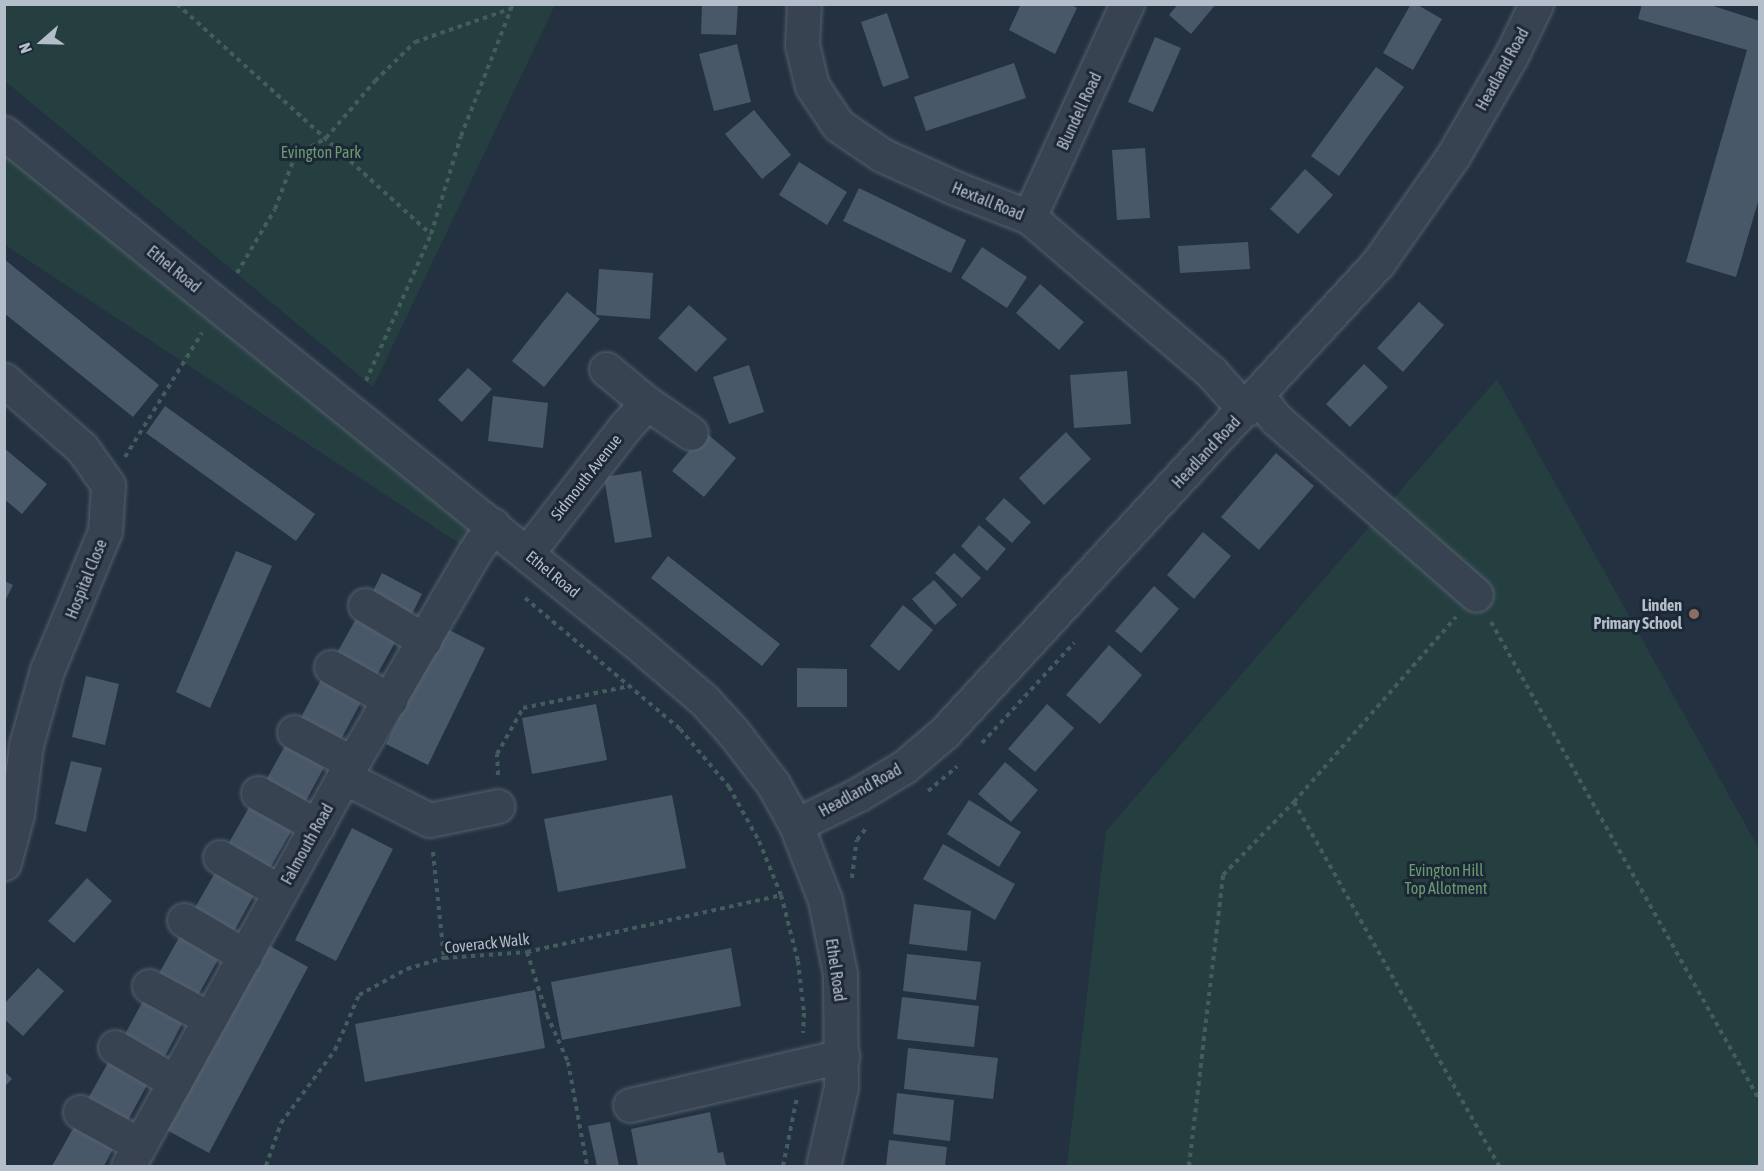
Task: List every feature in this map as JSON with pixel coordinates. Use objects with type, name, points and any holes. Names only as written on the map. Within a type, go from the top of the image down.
[{"type":"street","name":"Hextall Road","points":[[804,4],[802,45],[812,86],[838,125],[882,155],[955,188],[1029,217],[1211,372],[1251,403],[1276,418],[1476,595]]},
{"type":"street","name":"Blundell Road","points":[[1029,217],[1127,4]]},
{"type":"street","name":"Headland Road","points":[[796,825],[859,794],[904,766],[944,734],[1378,263],[1453,156],[1511,56],[1536,4]]},
{"type":"street","name":"Ethel Road","points":[[4,133],[528,553],[704,699],[773,784],[796,825],[825,900],[840,974],[842,1087],[823,1167]]},
{"type":"street","points":[[606,369],[647,404],[691,433]]},
{"type":"street","points":[[4,380],[82,448],[108,485]]},
{"type":"street","name":"Sidmouth Avenue","points":[[528,553],[626,426],[647,404]]},
{"type":"street","name":"Hospital Close","points":[[4,863],[11,811],[26,745],[47,670],[105,531],[108,485]]},
{"type":"street","name":"Falmouth Road","points":[[134,1156],[348,770],[493,525]]},
{"type":"street","points":[[365,605],[424,640]]},
{"type":"street","points":[[331,667],[390,700]]},
{"type":"street","points":[[294,732],[348,770],[429,820],[498,806]]},
{"type":"street","points":[[258,793],[317,826]]},
{"type":"street","points":[[220,857],[280,892]]},
{"type":"street","points":[[184,920],[245,956]]},
{"type":"street","points":[[149,986],[210,1019]]},
{"type":"street","points":[[115,1047],[175,1082]]},
{"type":"street","points":[[630,1106],[843,1056]]},
{"type":"street","points":[[80,1112],[134,1156]]},
{"type":"path","points":[[177,4],[431,234]]},
{"type":"path","points":[[237,273],[275,209],[296,156],[326,138],[375,81],[415,42],[512,7]]},
{"type":"path","points":[[366,381],[431,234],[461,136],[512,7]]},
{"type":"path","points":[[108,485],[220,305]]},
{"type":"path","points":[[1189,1167],[1223,875],[1294,802],[1476,595],[1760,1101]]},
{"type":"path","points":[[525,598],[680,729],[729,787],[759,841],[781,895],[798,961],[804,1013],[802,1065],[791,1136],[783,1167]]},
{"type":"path","points":[[974,750],[1075,641]]},
{"type":"path","points":[[498,806],[497,754],[523,708],[630,686]]},
{"type":"path","points":[[922,794],[940,783],[965,759]]},
{"type":"path","points":[[1294,802],[1499,1167]]},
{"type":"path","points":[[429,820],[444,958]]},
{"type":"path","points":[[853,884],[851,873],[857,840],[869,824]]},
{"type":"path","name":"Coverack Walk","points":[[266,1167],[281,1123],[335,1050],[359,995],[407,969],[444,958],[527,952],[781,895]]},
{"type":"path","points":[[527,952],[547,1016],[568,1062],[588,1167]]},
{"type":"green space","name":"Evington Park","points":[[4,5],[555,5],[373,387],[5,81]]},
{"type":"green space","points":[[4,146],[493,525],[474,553],[5,245]]},
{"type":"green space","name":"Evington Hill Top Allotment","points":[[1497,379],[1759,849],[1759,1166],[1067,1166],[1106,831]]},
{"type":"building","points":[[702,4],[738,4],[736,35],[701,34]]},
{"type":"building","points":[[1021,4],[1070,4],[1077,8],[1055,54],[1009,30]]},
{"type":"building","points":[[1178,4],[1216,4],[1191,34],[1169,15]]},
{"type":"building","points":[[1411,4],[1416,4],[1442,19],[1413,70],[1383,53]]},
{"type":"building","points":[[1642,4],[1707,4],[1760,21],[1760,195],[1736,277],[1686,262],[1747,50],[1638,19]]},
{"type":"building","points":[[887,13],[909,78],[883,87],[861,22]]},
{"type":"building","points":[[1155,37],[1181,48],[1153,112],[1128,102]]},
{"type":"building","points":[[737,44],[751,102],[714,111],[699,54]]},
{"type":"building","points":[[1014,63],[1026,98],[926,131],[914,97]]},
{"type":"building","points":[[1376,67],[1404,87],[1339,176],[1311,156]]},
{"type":"building","points":[[754,110],[791,155],[762,179],[725,134]]},
{"type":"building","points":[[1145,148],[1150,218],[1117,220],[1112,150]]},
{"type":"building","points":[[799,162],[847,192],[827,225],[779,195]]},
{"type":"building","points":[[1305,169],[1333,195],[1298,234],[1270,209]]},
{"type":"building","points":[[859,188],[966,240],[951,273],[843,221]]},
{"type":"building","points":[[1248,242],[1250,269],[1180,273],[1178,246]]},
{"type":"building","points":[[982,247],[1027,277],[1007,308],[961,278]]},
{"type":"building","points":[[4,259],[159,385],[133,417],[4,313]]},
{"type":"building","points":[[599,269],[653,273],[650,319],[596,315]]},
{"type":"building","points":[[1040,284],[1084,322],[1059,350],[1016,313]]},
{"type":"building","points":[[567,292],[600,319],[544,387],[512,361]]},
{"type":"building","points":[[1419,302],[1444,325],[1403,372],[1377,348]]},
{"type":"building","points":[[689,305],[727,339],[696,372],[658,338]]},
{"type":"building","points":[[1364,364],[1388,387],[1350,427],[1326,404]]},
{"type":"building","points":[[749,365],[764,412],[729,424],[713,377]]},
{"type":"building","points":[[468,368],[492,389],[462,422],[438,400]]},
{"type":"building","points":[[1127,371],[1131,424],[1074,428],[1070,375]]},
{"type":"building","points":[[493,396],[548,403],[543,448],[488,441]]},
{"type":"building","points":[[165,406],[315,514],[296,541],[146,433]]},
{"type":"building","points":[[705,432],[736,458],[704,497],[672,471]]},
{"type":"building","points":[[1066,432],[1091,459],[1044,505],[1019,478]]},
{"type":"building","points":[[4,448],[47,484],[22,514],[4,499]]},
{"type":"building","points":[[1276,453],[1314,486],[1259,550],[1221,517]]},
{"type":"building","points":[[641,471],[652,537],[615,543],[604,477]]},
{"type":"building","points":[[1004,498],[1031,522],[1012,543],[985,519]]},
{"type":"building","points":[[979,525],[1006,549],[987,571],[961,546]]},
{"type":"building","points":[[1203,532],[1231,556],[1194,599],[1167,575]]},
{"type":"building","points":[[236,551],[272,566],[210,708],[176,692]]},
{"type":"building","points":[[954,553],[981,578],[962,598],[935,573]]},
{"type":"building","points":[[668,556],[780,644],[762,666],[651,578]]},
{"type":"building","points":[[382,573],[422,594],[411,616],[371,595]]},
{"type":"building","points":[[934,580],[957,605],[935,625],[912,599]]},
{"type":"building","points":[[4,581],[13,585],[4,603]]},
{"type":"building","points":[[1154,586],[1179,609],[1141,653],[1115,631]]},
{"type":"building","points":[[903,605],[933,630],[899,671],[870,646]]},
{"type":"building","points":[[357,617],[397,639],[374,680],[334,658]]},
{"type":"building","points":[[443,627],[485,648],[428,765],[386,744]]},
{"type":"building","points":[[1109,645],[1142,675],[1100,724],[1066,695]]},
{"type":"building","points":[[797,668],[847,669],[847,707],[797,707]]},
{"type":"building","points":[[86,676],[119,684],[105,745],[72,737]]},
{"type":"building","points":[[321,680],[361,702],[339,743],[299,721]]},
{"type":"building","points":[[596,704],[607,760],[532,774],[522,718]]},
{"type":"building","points":[[1047,704],[1074,728],[1035,772],[1008,749]]},
{"type":"building","points":[[287,742],[326,764],[303,806],[264,784]]},
{"type":"building","points":[[71,761],[102,768],[86,832],[55,824]]},
{"type":"building","points":[[1005,762],[1038,790],[1011,822],[978,794]]},
{"type":"building","points":[[672,795],[686,868],[558,892],[544,819]]},
{"type":"building","points":[[969,800],[1021,832],[999,867],[947,834]]},
{"type":"building","points":[[251,804],[293,828],[269,870],[227,846]]},
{"type":"building","points":[[352,828],[393,849],[336,961],[295,940]]},
{"type":"building","points":[[943,844],[1015,884],[995,920],[923,879]]},
{"type":"building","points":[[216,871],[255,893],[232,935],[192,913]]},
{"type":"building","points":[[87,878],[112,901],[74,943],[48,921]]},
{"type":"building","points":[[914,904],[971,911],[967,951],[909,944]]},
{"type":"building","points":[[181,934],[220,956],[196,999],[157,977]]},
{"type":"building","points":[[263,942],[308,967],[209,1153],[163,1128]]},
{"type":"building","points":[[731,948],[741,1006],[562,1040],[551,982]]},
{"type":"building","points":[[907,954],[981,962],[976,1000],[903,991]]},
{"type":"building","points":[[38,968],[64,991],[23,1036],[4,1019],[4,1004]]},
{"type":"building","points":[[535,990],[545,1048],[365,1082],[355,1024]]},
{"type":"building","points":[[145,997],[185,1018],[163,1060],[123,1038]]},
{"type":"building","points":[[902,997],[979,1006],[974,1047],[897,1039]]},
{"type":"building","points":[[908,1048],[998,1058],[993,1099],[904,1089]]},
{"type":"building","points":[[109,1061],[148,1083],[126,1124],[86,1102]]},
{"type":"building","points":[[4,1071],[12,1079],[4,1087]]},
{"type":"building","points":[[897,1093],[954,1100],[950,1141],[893,1134]]},
{"type":"building","points":[[710,1112],[718,1153],[723,1152],[726,1166],[638,1166],[631,1129]]},
{"type":"building","points":[[610,1122],[619,1166],[597,1166],[588,1126]]},
{"type":"building","points":[[75,1125],[114,1147],[104,1166],[52,1166]]},
{"type":"building","points":[[889,1140],[947,1147],[945,1166],[886,1166]]},
{"type":"place","name":"Linden Primary School","points":[[1694,614]]}]
